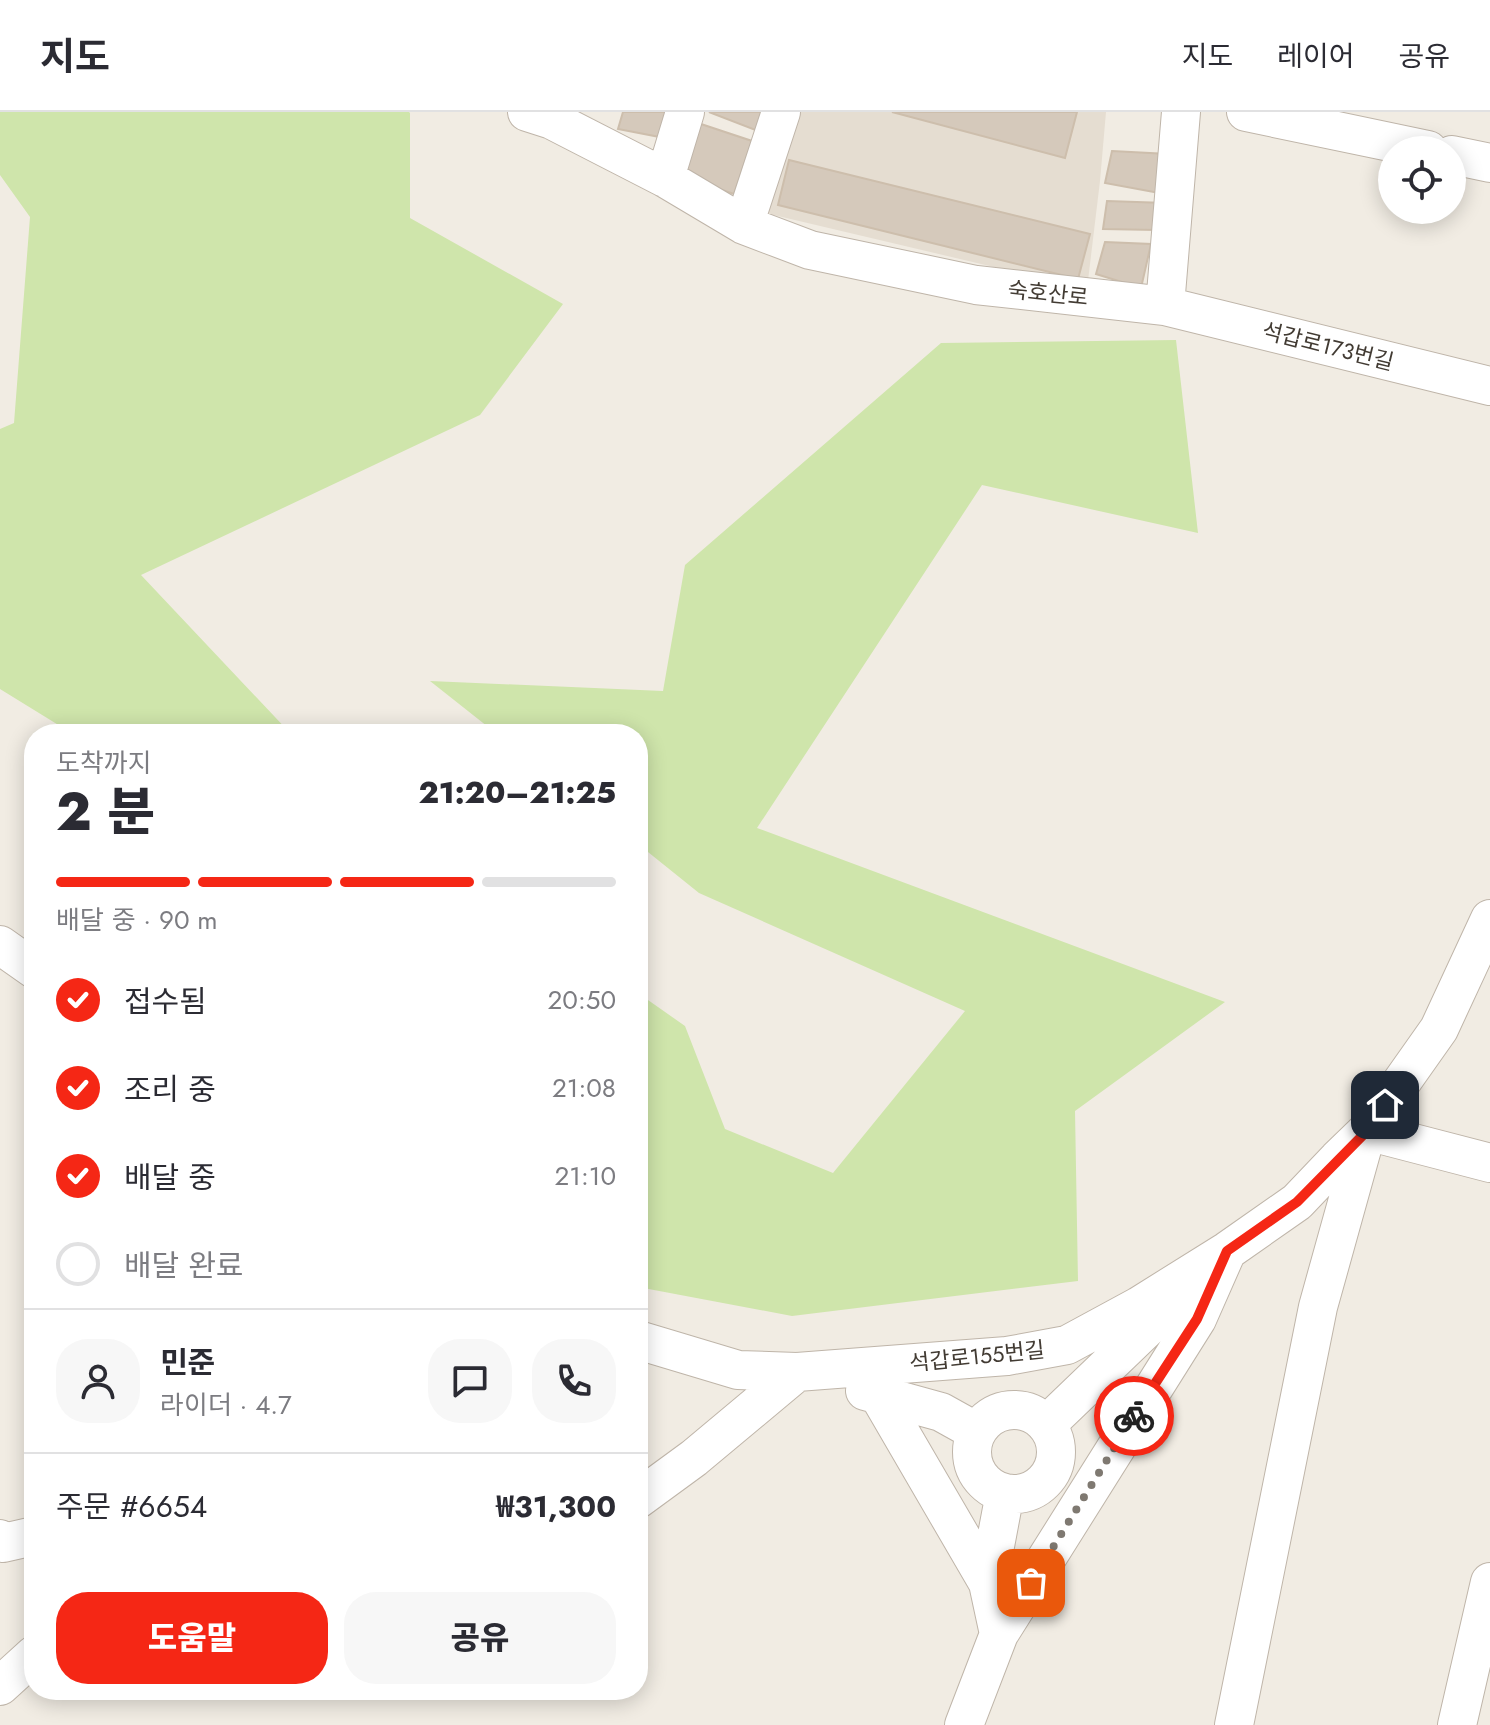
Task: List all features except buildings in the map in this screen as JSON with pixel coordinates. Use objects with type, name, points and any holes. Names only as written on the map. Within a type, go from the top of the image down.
[{"type":"street","points":[[665,178],[685,112]]},
{"type":"street","points":[[744,225],[781,112]]},
{"type":"street","points":[[1165,306],[1181,112]]},
{"type":"street","points":[[1246,112],[1378,140]]},
{"type":"street","name":"숙호산로","points":[[544,115],[665,178],[744,225],[810,250],[976,285],[1165,306]]},
{"type":"street","points":[[1466,158],[1490,163]]},
{"type":"street","name":"석갑로173번길","points":[[1165,306],[1490,386]]},
{"type":"street","name":"석갑로155번길","points":[[648,1343],[738,1370],[797,1372],[1007,1356],[1067,1345],[1139,1306],[1227,1251],[1297,1202],[1367,1131],[1439,1029],[1490,919]]},
{"type":"street","points":[[0,945],[24,962]]},
{"type":"street","points":[[1367,1131],[1490,1163]]},
{"type":"street","name":"석갑로155번길","points":[[1234,1725],[1318,1307],[1367,1131]]},
{"type":"street","points":[[1046,1425],[1227,1251]]},
{"type":"street","points":[[964,1725],[999,1634],[1197,1319],[1227,1251]]},
{"type":"street","points":[[648,1492],[694,1458],[797,1372],[941,1412],[977,1432]]},
{"type":"street","points":[[878,1394],[988,1583],[999,1634]]},
{"type":"street","points":[[1015,1410],[1027,1412],[1046,1425],[1056,1448],[1050,1474],[1042,1484],[1018,1494],[1005,1493],[983,1480],[975,1469],[972,1444],[977,1432],[993,1415],[1015,1410]]},
{"type":"street","points":[[988,1583],[1005,1493]]},
{"type":"street","points":[[0,1539],[3,1543],[24,1538]]},
{"type":"street","points":[[1457,1725],[1490,1582]]},
{"type":"street","points":[[0,1686],[24,1664]]},
{"type":"shaded area","points":[[792,112],[1106,112],[1087,289],[761,212]]},
{"type":"green space","points":[[0,112],[409,112],[410,218],[563,304],[480,415],[141,575],[282,724],[57,724],[0,689],[0,429],[14,423],[30,217],[0,175]]},
{"type":"green space","points":[[1176,340],[1198,533],[982,485],[757,828],[1225,1002],[1075,1111],[1078,1281],[792,1316],[648,1289],[648,1000],[685,1026],[725,1129],[833,1173],[965,1011],[699,893],[648,852],[648,724],[484,724],[430,681],[663,691],[685,565],[941,343]]},
{"type":"way so far","points":[[1031,1583],[1134,1416]]},
{"type":"route","points":[[1134,1416],[1197,1319],[1227,1251],[1297,1202],[1367,1131],[1385,1105]]}]
